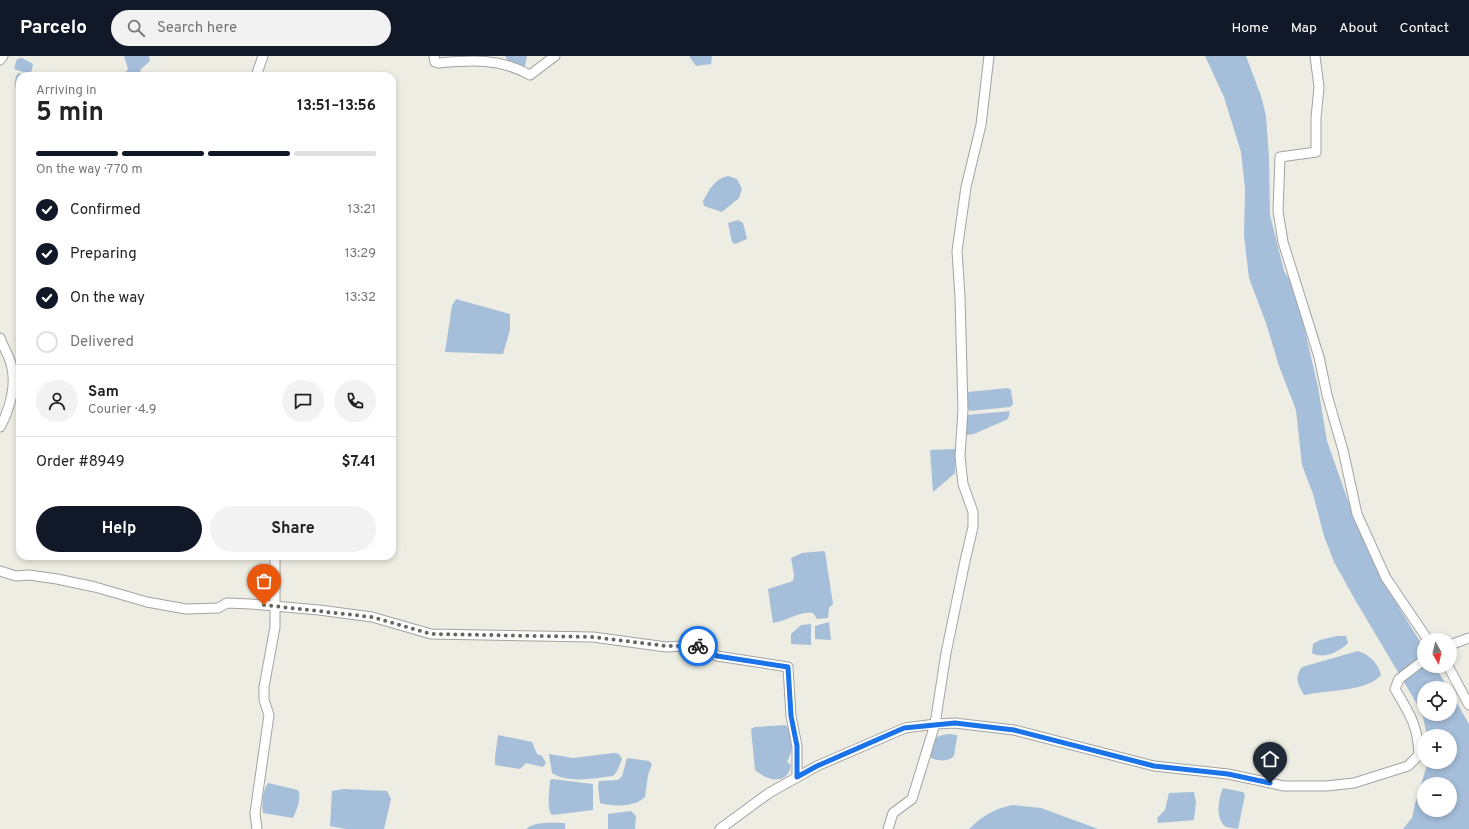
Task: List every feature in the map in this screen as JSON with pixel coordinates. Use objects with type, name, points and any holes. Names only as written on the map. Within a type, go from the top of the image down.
[{"type":"street","points":[[0,60],[3,56]]},
{"type":"street","points":[[257,72],[263,56]]},
{"type":"street","points":[[434,56],[435,62],[438,63],[488,60],[516,67],[530,75],[555,56]]},
{"type":"street","points":[[888,829],[893,813],[912,799],[935,724],[946,653],[973,527],[973,512],[963,484],[960,456],[963,410],[960,297],[957,251],[966,187],[981,125],[989,56]]},
{"type":"street","points":[[1315,56],[1319,87],[1316,118],[1316,152],[1280,157],[1278,211],[1283,242],[1319,357],[1327,395],[1343,450],[1357,514],[1386,578],[1423,633]]},
{"type":"street","points":[[0,338],[11,362],[13,372],[12,392],[5,417],[0,427]]},
{"type":"street","points":[[257,829],[256,813],[269,715],[264,700],[264,687],[275,627],[276,606],[274,588],[276,560]]},
{"type":"street","points":[[0,571],[16,576],[39,576],[80,584],[147,602],[180,608],[218,608],[228,604],[276,606],[372,617],[431,634],[593,637],[666,646],[702,646],[717,656],[788,667],[791,716],[797,746],[797,777]]},
{"type":"street","points":[[1457,642],[1469,638]]},
{"type":"street","points":[[720,829],[769,793],[817,766],[904,728],[935,724],[955,723],[1014,730],[1154,766],[1228,774],[1284,786],[1326,786],[1354,783],[1408,766],[1419,755],[1415,724],[1395,689],[1399,679],[1417,665]]},
{"type":"street","points":[[1452,673],[1469,705]]},
{"type":"water","points":[[124,56],[149,56],[150,61],[140,70],[141,72],[126,72],[128,69]]},
{"type":"water","points":[[505,56],[527,56],[525,66],[521,67],[510,64]]},
{"type":"water","points":[[689,56],[712,56],[711,64],[696,66]]},
{"type":"water","points":[[1205,56],[1246,56],[1261,96],[1266,116],[1269,158],[1270,215],[1284,271],[1295,288],[1318,387],[1327,441],[1358,529],[1382,580],[1417,637],[1417,673],[1439,673],[1444,681],[1417,681],[1417,704],[1334,562],[1324,536],[1313,494],[1302,465],[1296,410],[1279,366],[1266,323],[1249,278],[1244,236],[1245,188],[1241,152],[1224,97]]},
{"type":"water","points":[[22,58],[33,64],[30,72],[23,72],[14,69],[17,59]]},
{"type":"water","points":[[728,176],[737,179],[742,189],[739,198],[722,212],[704,206],[703,201],[713,185],[719,179]]},
{"type":"water","points":[[738,220],[743,223],[747,239],[735,244],[732,242],[728,223]]},
{"type":"water","points":[[456,299],[510,314],[510,330],[503,354],[445,352],[452,306]]},
{"type":"water","points":[[1008,388],[1011,390],[1013,404],[1010,407],[970,411],[967,402],[968,392]]},
{"type":"water","points":[[1010,411],[1008,419],[974,434],[966,435],[967,415]]},
{"type":"water","points":[[955,449],[955,473],[933,492],[930,450]]},
{"type":"water","points":[[824,551],[833,604],[829,608],[828,618],[817,619],[813,613],[803,613],[773,623],[768,589],[793,581],[794,575],[791,558],[802,553]]},
{"type":"water","points":[[829,622],[831,640],[815,639],[815,626]]},
{"type":"water","points":[[811,624],[811,645],[791,644],[791,634],[801,625]]},
{"type":"water","points":[[1337,636],[1346,636],[1348,643],[1332,654],[1322,656],[1312,653],[1313,644],[1320,640]]},
{"type":"water","points":[[1358,651],[1370,657],[1376,663],[1381,675],[1375,681],[1366,685],[1345,690],[1304,695],[1298,681],[1298,674],[1302,667]]},
{"type":"water","points":[[1457,703],[1469,724],[1469,829],[1403,829],[1412,818],[1417,798],[1417,817],[1457,817],[1457,777],[1423,777],[1426,769],[1457,769],[1457,729],[1426,729],[1424,721],[1457,721]]},
{"type":"water","points":[[785,725],[792,733],[793,738],[791,753],[787,762],[791,765],[786,776],[776,780],[771,779],[755,770],[751,729],[755,727]]},
{"type":"water","points":[[949,734],[957,735],[954,756],[943,760],[931,758],[932,744],[936,738]]},
{"type":"water","points":[[498,735],[532,742],[537,754],[542,756],[546,763],[543,767],[526,763],[520,769],[495,765]]},
{"type":"water","points":[[614,753],[619,754],[622,759],[613,776],[590,779],[574,779],[552,773],[549,754],[573,758]]},
{"type":"water","points":[[627,758],[649,761],[652,764],[648,775],[645,797],[636,803],[624,805],[600,803],[598,786],[599,781],[618,780],[622,776]]},
{"type":"water","points":[[550,780],[593,784],[593,810],[552,815],[549,808],[549,803]]},
{"type":"water","points":[[268,783],[298,790],[299,800],[293,818],[263,813],[264,794]]},
{"type":"water","points":[[1223,788],[1243,792],[1245,795],[1238,829],[1226,827],[1220,819],[1218,809]]},
{"type":"water","points":[[344,789],[387,791],[391,799],[384,829],[346,829],[330,826],[332,791]]},
{"type":"water","points":[[1194,792],[1196,802],[1194,820],[1158,823],[1157,818],[1165,810],[1169,793]]},
{"type":"water","points":[[1012,805],[1041,808],[1098,829],[969,829],[989,814]]},
{"type":"water","points":[[631,811],[636,816],[635,829],[608,829],[608,814]]},
{"type":"water","points":[[565,823],[565,829],[526,829],[530,826],[539,824]]},
{"type":"way so far","points":[[264,605],[320,610],[372,617],[431,634],[593,637],[666,646],[698,646]]},
{"type":"route","points":[[698,646],[709,649],[717,656],[788,667],[791,716],[797,746],[797,777],[817,766],[904,728],[955,723],[1014,730],[1154,766],[1228,774],[1270,783]]}]
